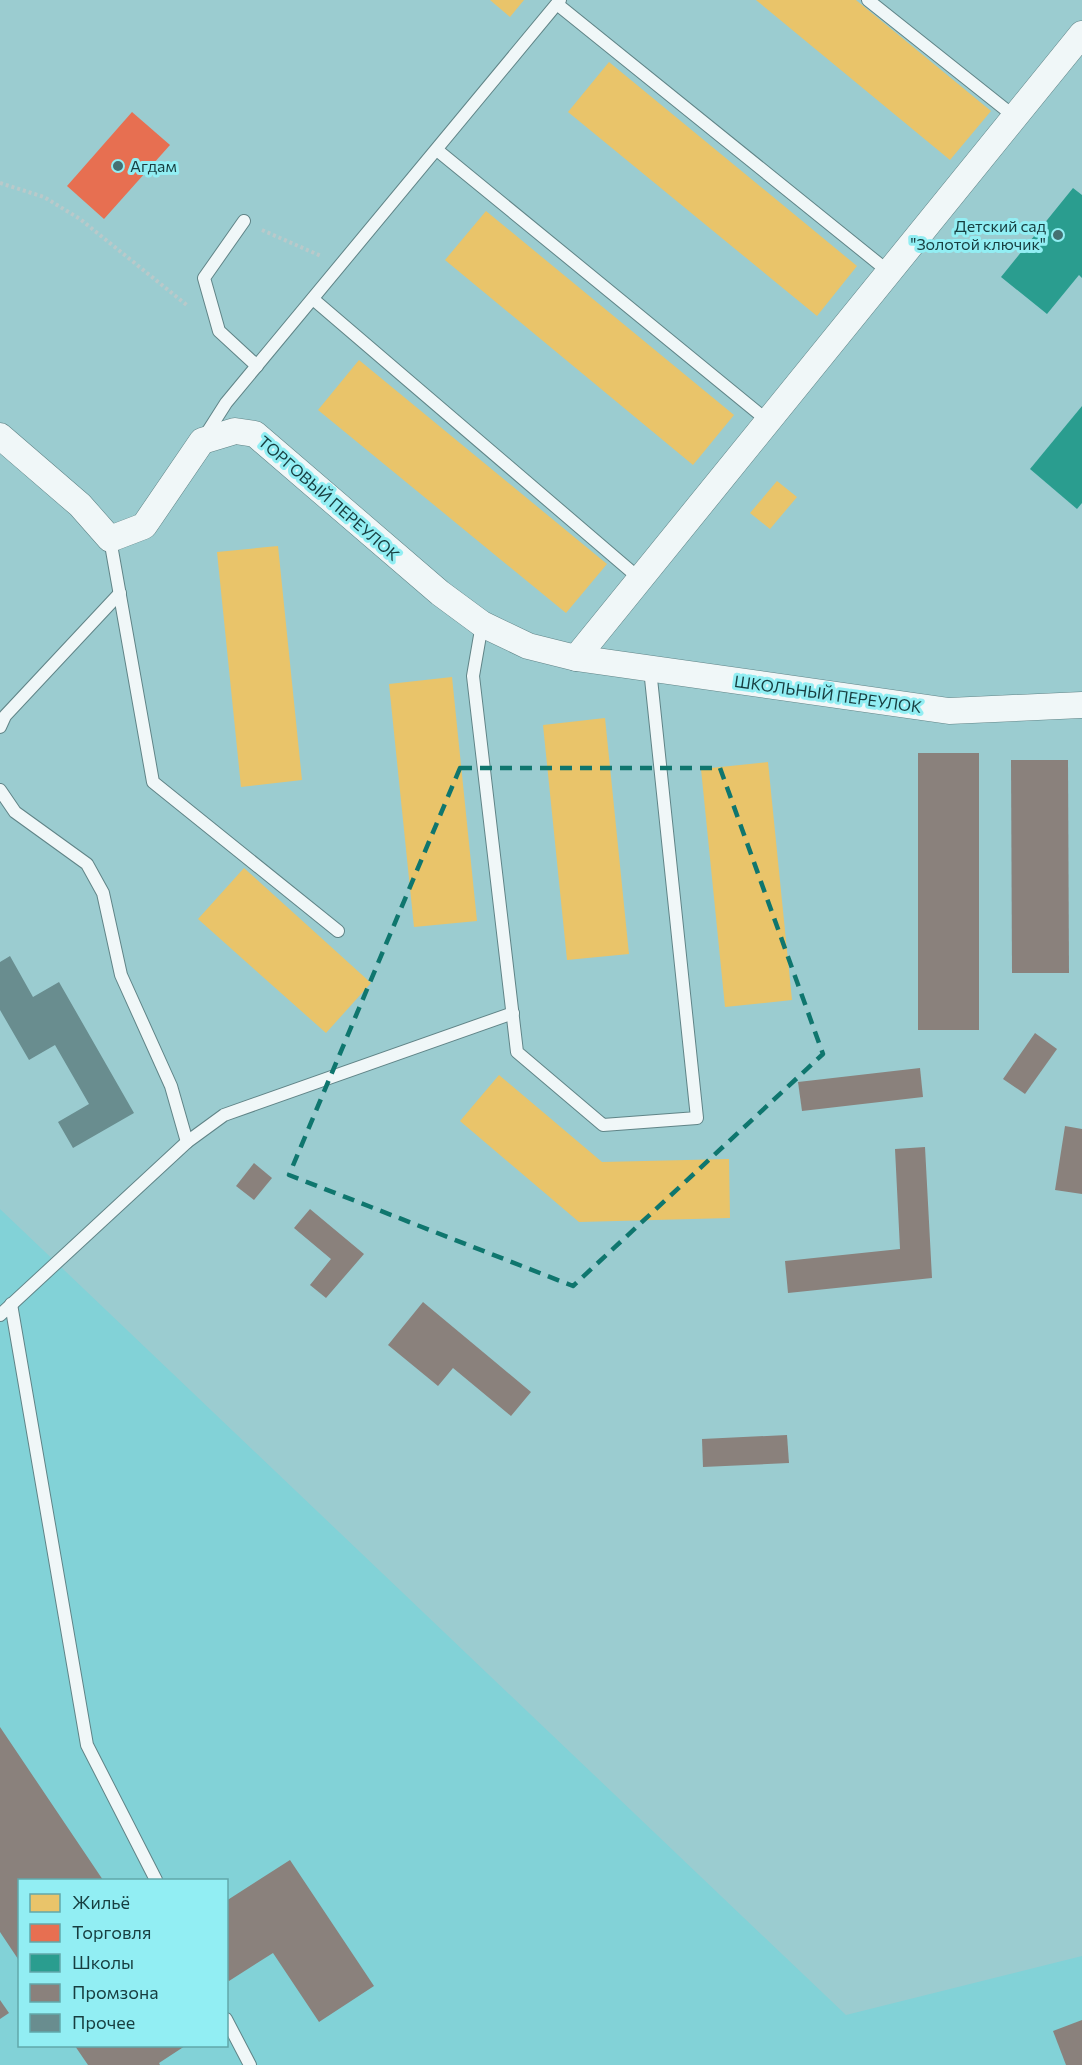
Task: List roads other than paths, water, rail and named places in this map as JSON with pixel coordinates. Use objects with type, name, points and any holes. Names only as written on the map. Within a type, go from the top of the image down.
[{"type":"street","points":[[576,658],[1082,34]]},
{"type":"street","name":"ТОРГОВЫЙ ПЕРЕУЛОК","points":[[202,441],[235,431],[255,434],[440,593],[482,624],[528,646],[576,658]]},
{"type":"street","points":[[0,436],[80,505],[110,539],[144,526],[202,441]]},
{"type":"street","name":"ШКОЛЬНЫЙ ПЕРЕУЛОК","points":[[576,658],[949,711],[1082,705]]},
{"type":"lane","points":[[868,0],[1015,117]]},
{"type":"lane","points":[[202,441],[226,403],[559,2],[889,272]]},
{"type":"lane","points":[[436,150],[768,421]]},
{"type":"lane","points":[[244,222],[204,278],[219,331],[257,366]]},
{"type":"lane","points":[[313,299],[640,579]]},
{"type":"lane","points":[[110,539],[153,782],[338,932]]},
{"type":"lane","points":[[0,728],[5,716],[120,593]]},
{"type":"lane","points":[[482,624],[473,676],[517,1052],[603,1125],[697,1118],[650,669]]},
{"type":"lane","points":[[0,790],[15,812],[87,864],[103,893],[121,975],[171,1086],[187,1142]]},
{"type":"lane","points":[[0,1315],[187,1142],[224,1115],[513,1013]]},
{"type":"lane","points":[[11,1304],[87,1745],[155,1879]]},
{"type":"lane","points":[[228,2023],[250,2065]]},
{"type":"place","name":"Агдам","points":[[118,166]]},
{"type":"place","name":"Детский сад \"Золотой ключик\"","points":[[1058,235]]}]
